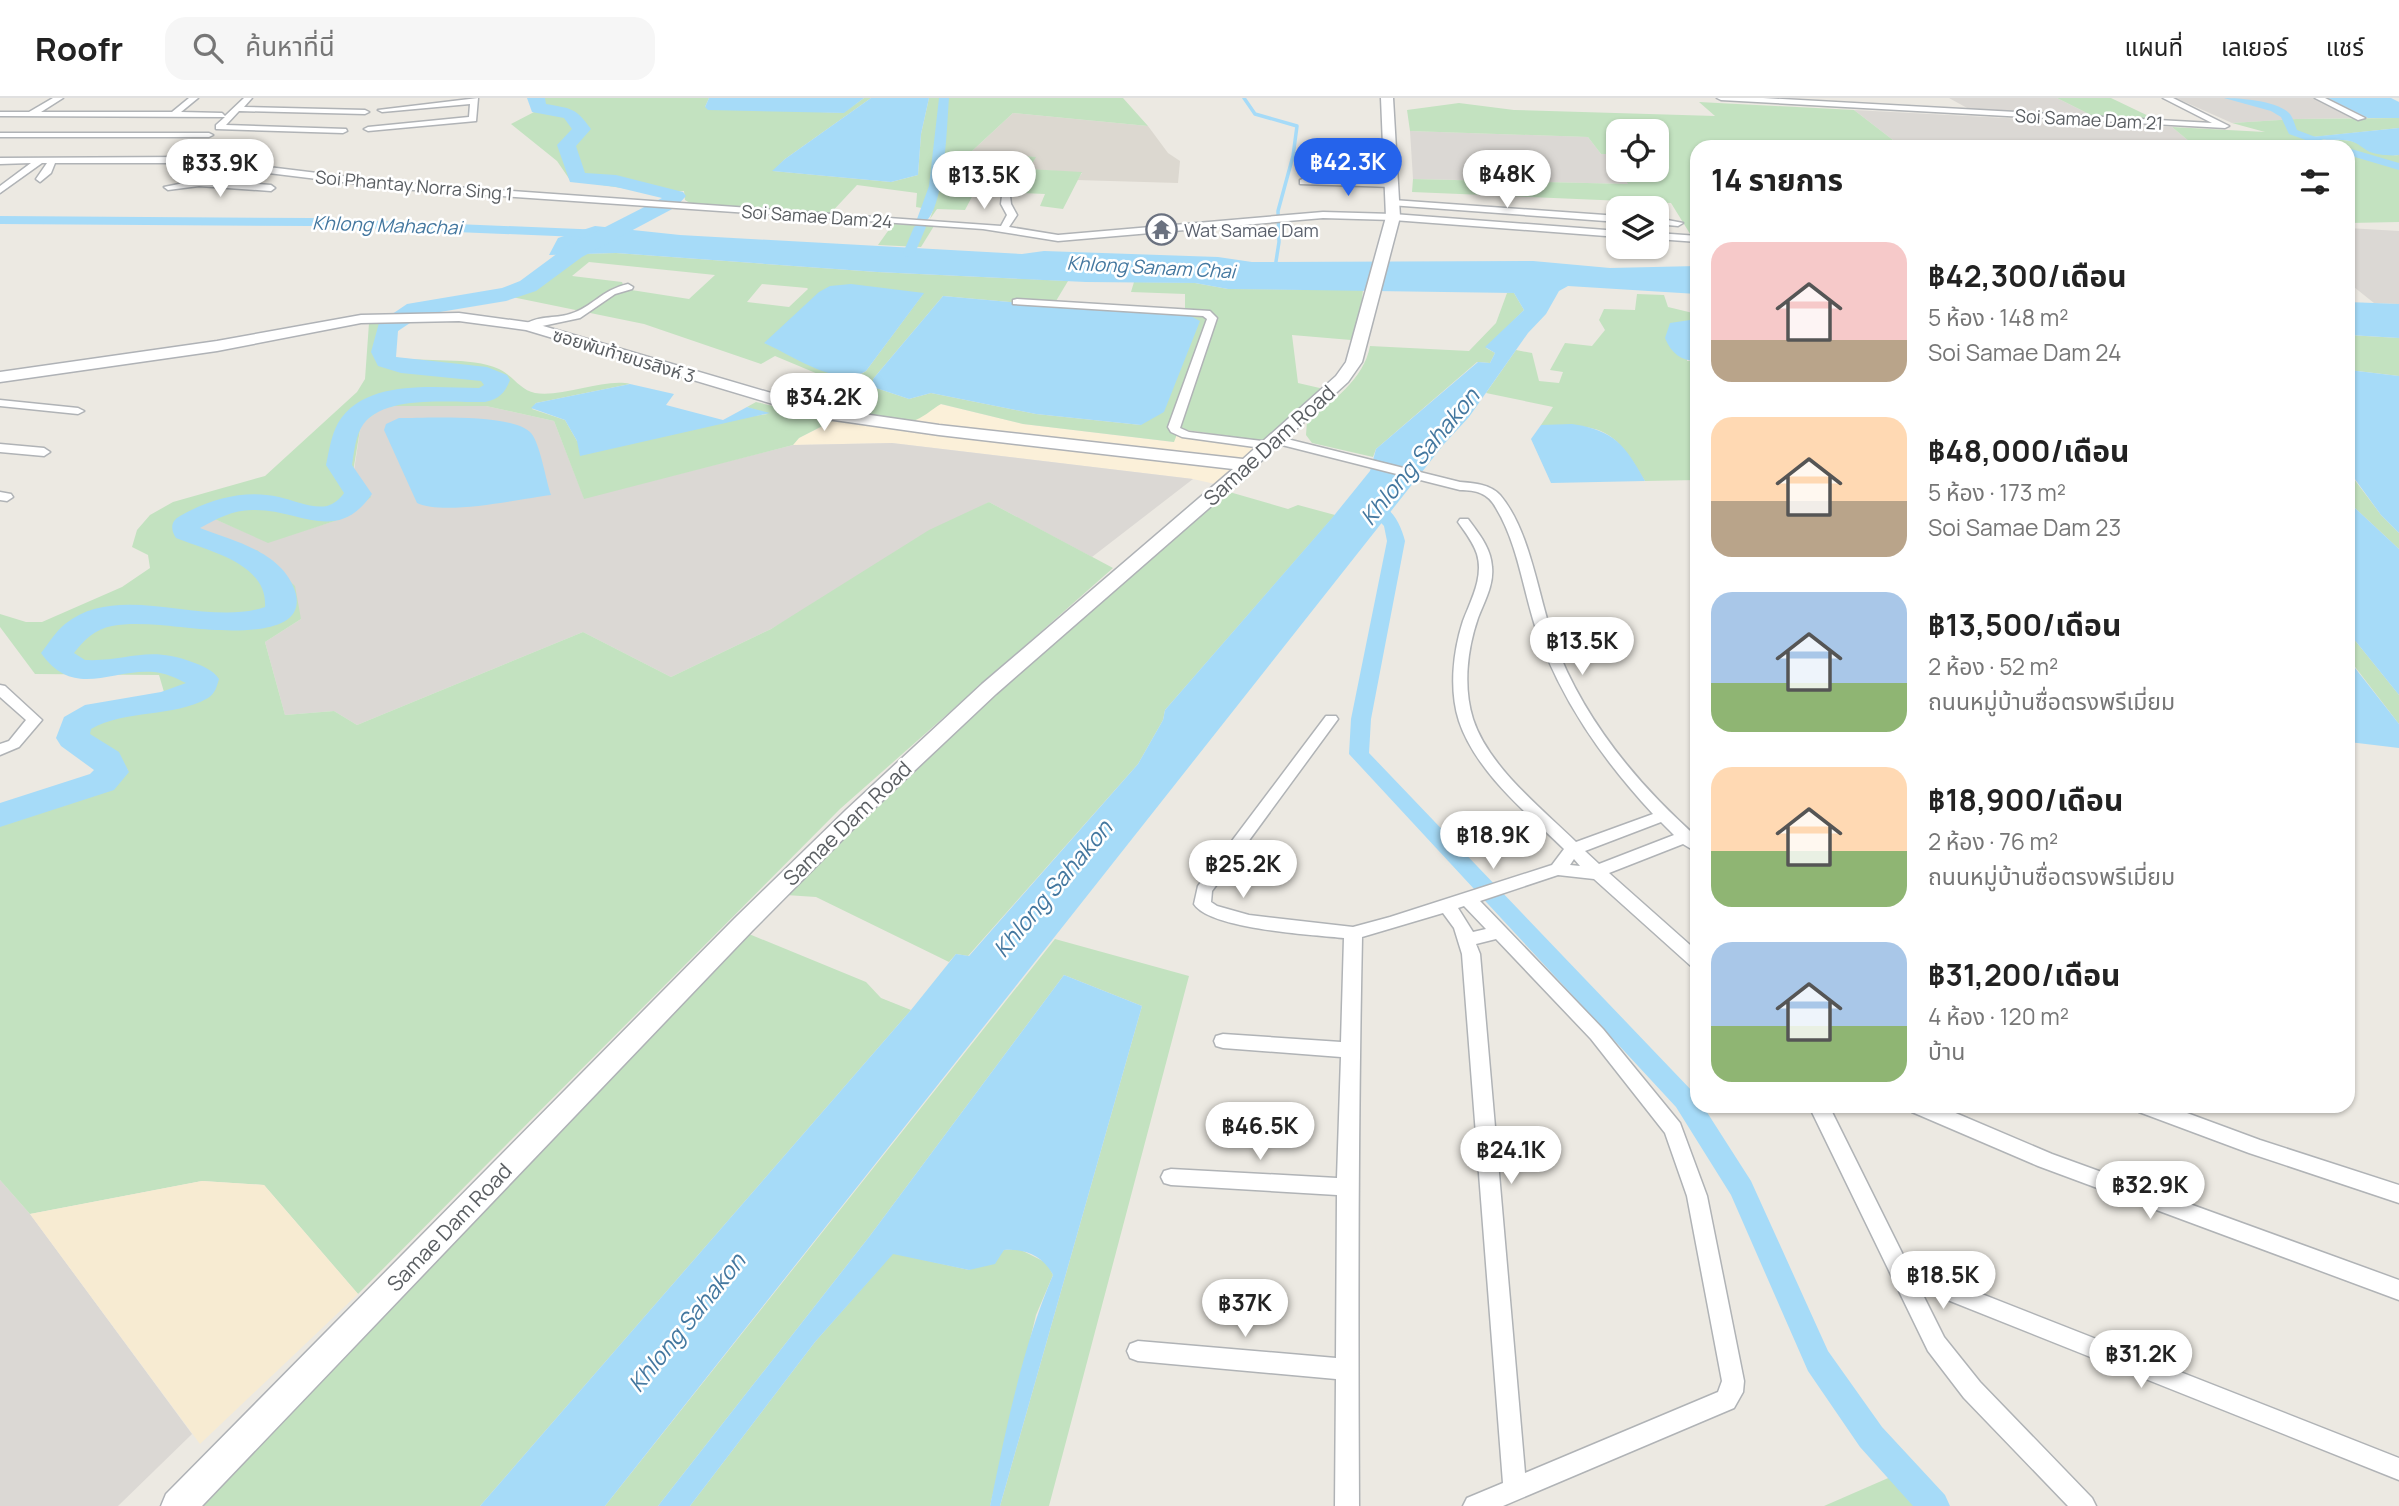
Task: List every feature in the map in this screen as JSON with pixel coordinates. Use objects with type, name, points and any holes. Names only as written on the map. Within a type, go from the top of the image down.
[{"type":"street","points":[[0,133],[59,98]]},
{"type":"street","points":[[140,142],[194,98]]},
{"type":"street","points":[[248,98],[219,127],[343,131]]},
{"type":"street","name":"Samae Dam Road","points":[[178,1506],[734,933],[854,815],[989,689],[1331,392],[1352,365],[1393,210],[1394,184],[1387,98]]},
{"type":"street","name":"Soi Samae Dam 21","points":[[1721,98],[2225,127],[2167,98]]},
{"type":"street","points":[[1892,98],[1910,109]]},
{"type":"street","points":[[2319,98],[2361,118]]},
{"type":"street","points":[[368,129],[473,119],[474,99],[382,110]]},
{"type":"street","points":[[238,109],[365,112]]},
{"type":"street","points":[[0,114],[222,115]]},
{"type":"street","points":[[0,133],[209,135]]},
{"type":"street","points":[[122,156],[131,149]]},
{"type":"street","points":[[0,159],[201,156]]},
{"type":"street","name":"Soi Phantay Norra Sing 1","points":[[0,159],[187,160],[399,186],[660,203]]},
{"type":"street","points":[[0,190],[41,160]]},
{"type":"street","points":[[40,179],[48,171],[52,160]]},
{"type":"street","points":[[244,186],[273,170]]},
{"type":"street","points":[[306,175],[302,180],[304,182],[355,190]]},
{"type":"street","points":[[1303,182],[1394,184]]},
{"type":"street","points":[[168,187],[199,183],[271,188]]},
{"type":"street","points":[[1003,229],[1012,215],[1006,204],[1006,196]]},
{"type":"street","name":"Soi Samae Dam 24","points":[[660,203],[1003,229],[1032,236],[1067,237],[1393,210]]},
{"type":"street","points":[[1393,210],[1606,218]]},
{"type":"street","points":[[1393,210],[1606,233]]},
{"type":"street","points":[[1669,223],[1678,223]]},
{"type":"street","points":[[1669,237],[1690,238]]},
{"type":"street","points":[[528,326],[539,321],[578,315],[609,291],[628,287]]},
{"type":"street","points":[[1017,302],[1206,313],[1212,318],[1208,337],[1175,430],[1186,435],[1272,443],[1363,462],[1460,486],[1485,501],[1498,504],[1511,523],[1536,608],[1569,691],[1605,746],[1690,842]]},
{"type":"street","name":"ซอยพันท้ายนรสิงห์ 3","points":[[0,377],[217,346],[379,318],[459,317],[528,326],[820,413],[939,430],[1247,465]]},
{"type":"street","points":[[0,403],[78,411]]},
{"type":"street","points":[[0,448],[44,452]]},
{"type":"street","points":[[1464,522],[1481,544],[1485,568],[1483,593],[1465,640],[1462,705],[1469,729],[1498,773],[1594,873],[1690,955]]},
{"type":"street","points":[[0,690],[35,720],[15,744],[0,750]]},
{"type":"street","points":[[1331,719],[1204,890],[1202,904],[1211,911],[1249,921],[1353,933],[1447,906],[1558,869],[1594,873],[1690,843]]},
{"type":"street","points":[[1558,869],[1572,850],[1665,815]]},
{"type":"street","points":[[1469,899],[1597,1034],[1673,1129],[1697,1196],[1733,1381],[1732,1392],[1726,1400],[1475,1506]]},
{"type":"street","points":[[1447,906],[1458,920],[1471,954],[1515,1489]]},
{"type":"street","points":[[1467,940],[1500,932]]},
{"type":"street","points":[[1348,1506],[1347,1187],[1353,933]]},
{"type":"street","points":[[1223,1041],[1350,1050]]},
{"type":"street","points":[[1822,1113],[1936,1344],[1972,1390],[2084,1506]]},
{"type":"street","points":[[1935,1113],[2045,1160],[2399,1290]]},
{"type":"street","points":[[2165,1113],[2256,1147],[2399,1194]]},
{"type":"street","points":[[1171,1177],[1347,1187]]},
{"type":"street","points":[[1899,1271],[2399,1469]]},
{"type":"street","points":[[1138,1351],[1349,1370]]},
{"type":"shaded area","points":[[1949,98],[2057,98],[2093,116],[1969,109]]},
{"type":"shaded area","points":[[2176,98],[2328,98],[2368,118],[2232,123]]},
{"type":"shaded area","points":[[1854,110],[2172,127],[2188,140],[1893,140]]},
{"type":"shaded area","points":[[1013,113],[1148,126],[1168,153],[1180,161],[1178,183],[1077,180],[1082,173],[1029,169],[1035,157],[971,152]]},
{"type":"shaded area","points":[[1410,131],[1588,137],[1601,154],[1606,154],[1606,182],[1629,184],[1413,179]]},
{"type":"shaded area","points":[[2355,228],[2399,231],[2399,304],[2374,303],[2355,288]]},
{"type":"shaded area","points":[[940,404],[1023,424],[1173,442],[1179,429],[1265,441],[1215,484],[1193,479],[892,443],[793,445],[799,438],[849,413],[912,422]]},
{"type":"shaded area","points":[[395,406],[486,406],[554,421],[584,498],[793,445],[892,443],[1193,479],[1092,557],[989,502],[771,629],[671,677],[583,632],[357,725],[334,711],[285,715],[265,642],[301,619],[244,558],[177,536],[210,517],[268,542],[347,517],[361,424],[381,409]]},
{"type":"shaded area","points":[[0,1180],[30,1214],[192,1434],[118,1506],[0,1506]]},
{"type":"green space","points":[[540,98],[709,98],[705,107],[843,113],[864,98],[871,98],[785,159],[773,171],[891,182],[918,175],[921,134],[929,98],[1123,98],[1148,126],[1013,113],[972,151],[1036,157],[1029,169],[1082,172],[1063,209],[1040,206],[1045,194],[975,191],[965,210],[937,209],[930,219],[933,210],[916,207],[917,193],[857,185],[828,216],[693,205],[685,200],[684,191],[654,193],[570,180],[557,161],[511,124],[536,111]]},
{"type":"green space","points":[[2057,98],[2111,98],[2159,121],[2093,116]]},
{"type":"green space","points":[[1699,102],[1854,110],[1893,140],[1690,140],[1690,234],[1669,203],[1669,196],[1606,196],[1606,200],[1412,192],[1413,179],[1628,184],[1627,182],[1669,182],[1669,119],[1606,119],[1606,154],[1601,154],[1588,137],[1410,131],[1407,110],[1459,103],[1514,110],[1715,116]]},
{"type":"green space","points":[[2399,118],[2399,128],[2313,137],[2323,140],[2188,140],[2172,127],[2265,132],[2232,123]]},
{"type":"green space","points":[[2355,143],[2380,153],[2399,155],[2399,222],[2355,223]]},
{"type":"green space","points":[[893,224],[934,226],[921,247],[878,245]]},
{"type":"green space","points":[[616,253],[877,272],[1068,281],[1053,306],[943,296],[873,379],[873,387],[909,399],[931,393],[1036,414],[1141,425],[1185,313],[1185,294],[1131,292],[1134,282],[1195,283],[1228,289],[1363,290],[1360,318],[1351,340],[1292,335],[1298,383],[1324,389],[1265,441],[1179,429],[1174,442],[1023,424],[941,404],[919,418],[902,422],[832,411],[788,400],[818,374],[775,356],[761,364],[644,324],[512,297],[552,277],[579,254]],"holes":[[[589,262],[715,275],[689,299],[625,289],[622,282],[572,276]],[[762,284],[808,289],[789,307],[747,302]],[[923,294],[866,371],[855,378],[765,343]]]},
{"type":"green space","points":[[1507,293],[1514,293],[1524,310],[1486,348],[1495,353],[1490,363],[1477,362],[1376,449],[1373,457],[1312,443],[1306,435],[1307,421],[1346,389],[1361,369],[1370,346],[1469,351],[1496,323]]},
{"type":"green space","points":[[1637,294],[1664,295],[1668,307],[1690,312],[1687,361],[1690,361],[1690,480],[1645,481],[1625,450],[1605,433],[1579,426],[1541,425],[1553,407],[1486,393],[1516,350],[1532,353],[1539,381],[1559,383],[1563,372],[1550,370],[1565,343],[1592,346],[1605,330],[1599,320],[1604,309],[1635,310]]},
{"type":"green space","points":[[405,321],[393,338],[393,357],[487,365],[503,371],[525,389],[535,393],[630,384],[536,403],[532,409],[565,420],[577,441],[768,414],[747,407],[756,402],[834,420],[799,438],[793,445],[584,499],[554,421],[486,406],[395,406],[381,409],[361,424],[353,472],[371,497],[347,517],[268,543],[210,517],[178,535],[243,558],[257,550],[295,586],[301,619],[265,642],[285,715],[334,711],[357,725],[583,632],[671,677],[771,629],[929,530],[989,502],[1113,568],[840,809],[358,1294],[264,1185],[202,1181],[30,1214],[0,1180],[0,822],[102,787],[128,770],[85,737],[81,728],[111,712],[162,706],[164,692],[159,675],[35,674],[0,627],[0,614],[26,622],[42,622],[122,587],[150,568],[148,555],[132,547],[137,530],[150,515],[173,502],[265,476],[357,392],[365,379],[369,323]]},
{"type":"green space","points":[[2355,335],[2399,338],[2399,376],[2355,371]]},
{"type":"green space","points":[[2355,480],[2381,515],[2399,533],[2399,549],[2355,508]]},
{"type":"green space","points":[[1226,491],[1288,509],[1298,505],[1335,515],[1165,710],[1163,720],[1138,764],[968,956],[956,954],[949,962],[816,897],[786,895],[921,760]]},
{"type":"green space","points":[[2355,640],[2399,695],[2399,724],[2355,667]]},
{"type":"green space","points":[[749,934],[866,982],[881,998],[911,1010],[480,1506],[194,1506]]},
{"type":"green space","points":[[1055,939],[1189,976],[1049,1506],[1000,1506],[1142,1006],[1064,975],[869,1237],[658,1506],[605,1506]]},
{"type":"green space","points":[[1019,1249],[1047,1263],[1053,1275],[1036,1315],[990,1506],[690,1506],[815,1342],[893,1253],[969,1270],[1004,1250]]},
{"type":"green space","points":[[1902,1472],[1931,1506],[1824,1506]]},
{"type":"sand","points":[[202,1181],[264,1185],[358,1294],[200,1444],[30,1214]]},
{"type":"water","points":[[709,98],[864,98],[844,113],[708,110],[705,107]]},
{"type":"water","points":[[871,98],[929,98],[921,134],[918,175],[891,182],[772,171],[785,159]]},
{"type":"water","points":[[2328,98],[2391,98],[2399,102],[2399,118],[2368,118]]},
{"type":"water","points":[[2399,128],[2399,155],[2373,153],[2355,143],[2355,140],[2311,137]]},
{"type":"water","points":[[595,226],[680,235],[1022,254],[1044,251],[1218,257],[1252,262],[1533,261],[1610,268],[1690,266],[1690,294],[1568,286],[1559,291],[1546,314],[1528,333],[1469,417],[1444,444],[605,1506],[480,1506],[911,1010],[956,954],[969,956],[1138,764],[1163,720],[1165,710],[1370,471],[1376,449],[1478,362],[1490,363],[1495,353],[1485,347],[1524,310],[1514,293],[1228,289],[1195,283],[1086,282],[877,272],[616,253],[549,255],[558,238]]},
{"type":"water","points":[[851,284],[924,293],[866,371],[843,376],[829,373],[764,343],[819,292],[830,286]]},
{"type":"water","points":[[943,296],[1053,306],[1185,313],[1200,321],[1164,412],[1141,425],[1036,414],[931,393],[909,399],[873,387],[873,379]]},
{"type":"water","points":[[2355,302],[2399,304],[2399,338],[2355,335]]},
{"type":"water","points":[[1690,320],[1690,360],[1677,355],[1670,348],[1665,338],[1670,323]]},
{"type":"water","points":[[2355,371],[2399,376],[2399,533],[2381,515],[2355,479]]},
{"type":"water","points":[[630,384],[674,394],[666,405],[723,420],[747,407],[770,413],[580,456],[577,441],[565,420],[531,408],[536,403]]},
{"type":"water","points":[[399,418],[489,419],[521,427],[534,438],[551,495],[463,507],[429,507],[417,503],[384,430],[386,424]]},
{"type":"water","points":[[1572,424],[1598,430],[1617,441],[1645,481],[1551,483],[1531,439],[1541,425]]},
{"type":"water","points":[[2355,508],[2399,549],[2399,695],[2355,640]]},
{"type":"water","points":[[2355,668],[2399,724],[2399,748],[2355,743]]},
{"type":"water","points":[[1064,975],[1142,1006],[1000,1506],[990,1506],[1009,1418],[1032,1331],[1053,1275],[1044,1263],[1033,1255],[1012,1250],[1004,1250],[995,1264],[969,1270],[893,1254],[815,1342],[690,1506],[658,1506],[869,1237]]},
{"type":"waterway","points":[[0,815],[102,782],[112,772],[107,760],[73,738],[76,724],[97,712],[165,701],[199,690],[203,679],[161,663],[135,663],[98,670],[75,668],[57,653],[77,630],[102,618],[131,614],[226,622],[255,621],[280,612],[281,595],[275,581],[265,569],[234,551],[186,532],[186,524],[213,511],[243,502],[276,504],[314,514],[338,512],[358,494],[339,465],[351,423],[362,411],[393,398],[485,395],[494,389],[498,380],[487,374],[401,366],[386,361],[383,352],[387,328],[415,309],[506,294],[528,286],[574,252],[669,203],[676,196],[616,181],[577,178],[566,145],[582,129],[570,114],[538,108],[536,98]]},
{"type":"waterway","points":[[923,219],[935,186],[944,98]]},
{"type":"waterway","points":[[1244,98],[1255,114],[1297,126],[1293,156],[1278,211],[1279,242],[1275,268]]},
{"type":"waterway","points":[[2229,98],[2275,109],[2285,115],[2293,132],[2316,140]]},
{"type":"waterway","points":[[2355,153],[2399,167]]},
{"type":"waterway","name":"Khlong Mahachai","points":[[0,220],[311,222],[603,234]]},
{"type":"waterway","points":[[909,253],[920,227]]},
{"type":"waterway","name":"Khlong Sahakon","points":[[1374,507],[1392,524],[1396,541],[1361,719],[1359,754],[1690,1108]]},
{"type":"waterway","points":[[1693,1113],[1742,1189],[1818,1361],[1871,1437],[1934,1506]]},
{"type":"place","name":"Wat Samae Dam","points":[[1161,230]]},
{"type":"water label","name":"Khlong Sanam Chai","points":[[1151,267]]}]
